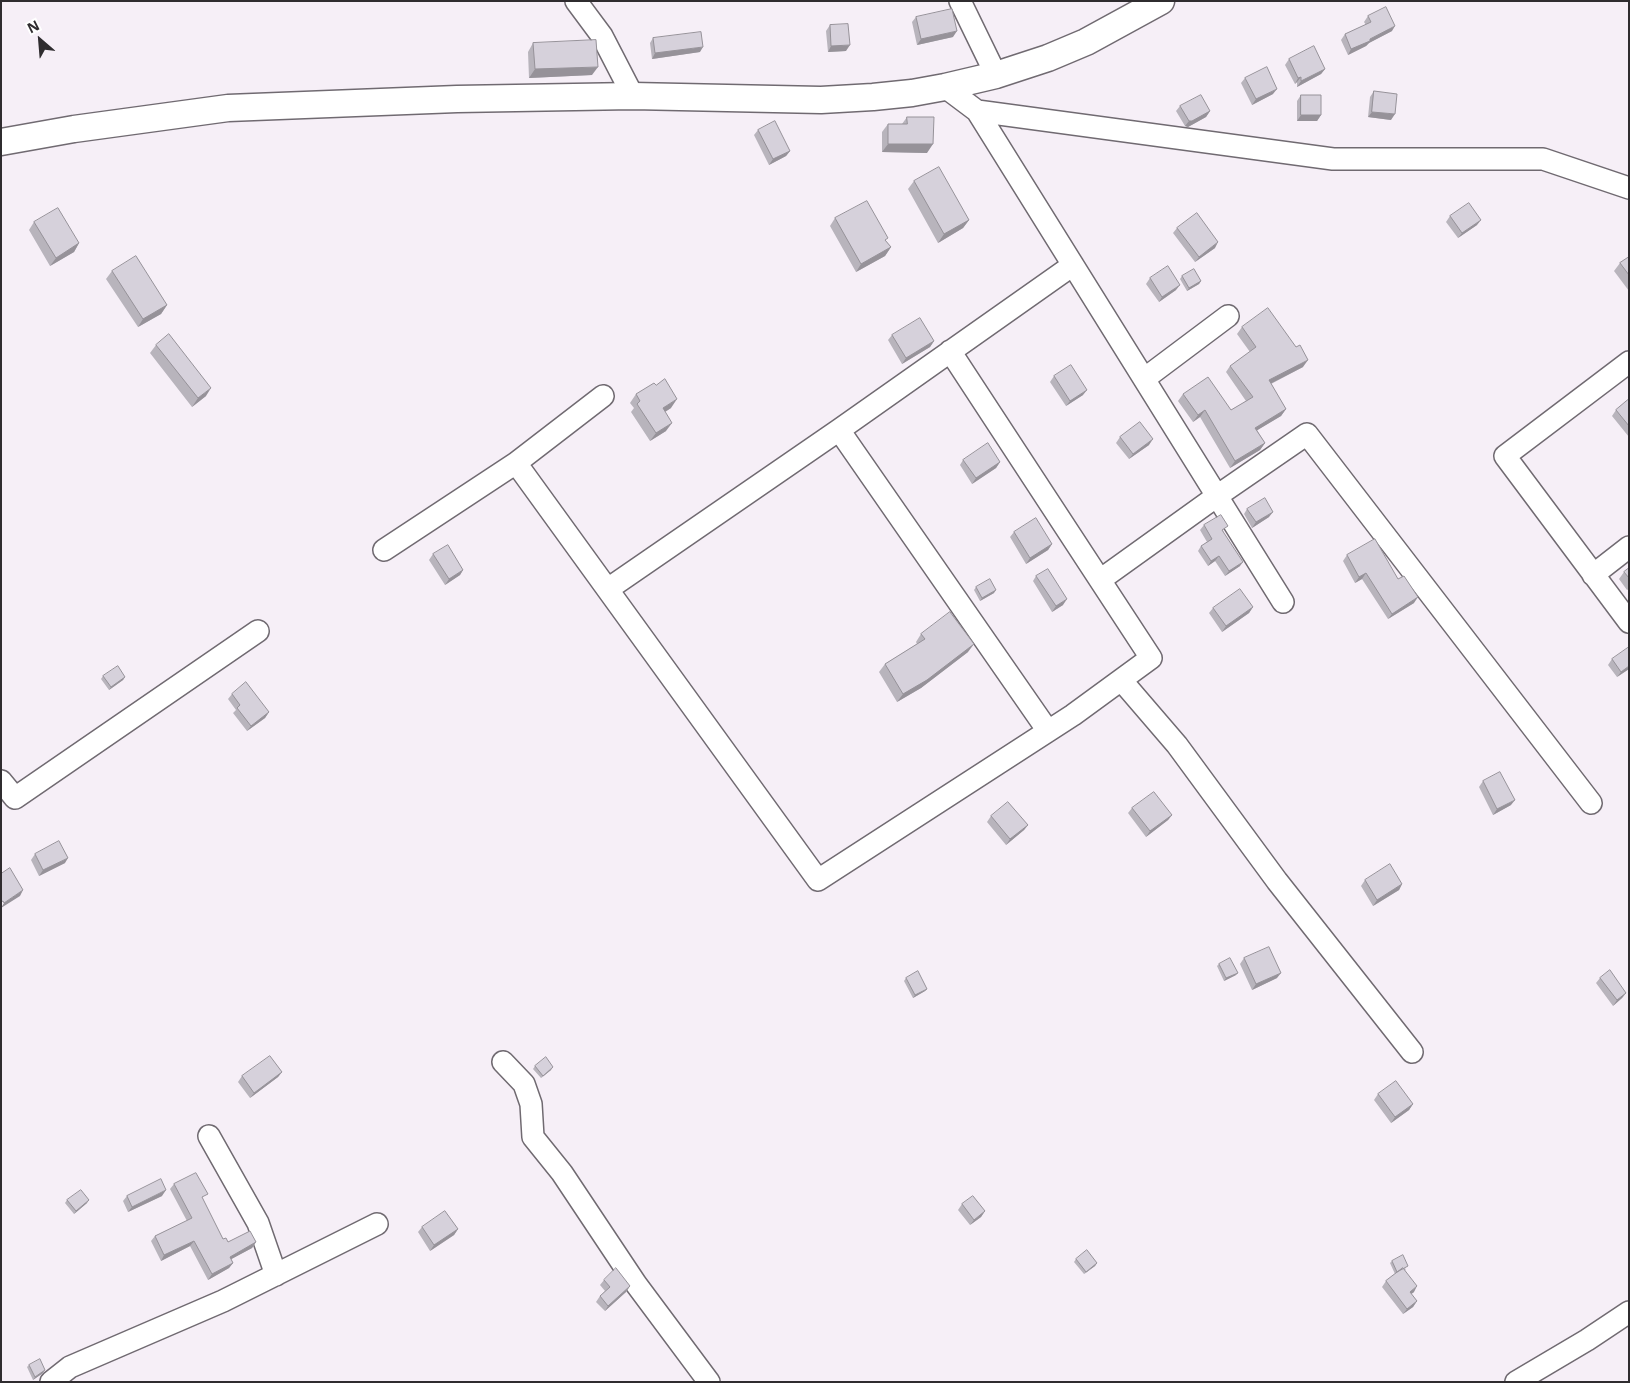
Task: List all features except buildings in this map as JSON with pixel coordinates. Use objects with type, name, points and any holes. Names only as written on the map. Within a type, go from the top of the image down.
[{"type":"main road","points":[[1,142],[74,129],[228,108],[457,98],[633,96],[821,100],[873,97],[945,87],[996,75],[1048,58],[1086,42],[1161,1]]},
{"type":"street","points":[[576,1],[602,36],[633,96]]},
{"type":"street","points":[[960,1],[996,75]]},
{"type":"street","points":[[945,87],[977,111],[1283,602]]},
{"type":"street","points":[[977,111],[1333,159],[1542,159],[1629,188]]},
{"type":"street","points":[[608,589],[839,430],[1073,264]]},
{"type":"street","points":[[1144,379],[1228,316]]},
{"type":"street","points":[[516,463],[818,880],[1048,731],[1122,681],[1151,658],[950,351]]},
{"type":"street","points":[[1629,362],[1505,456],[1629,622]]},
{"type":"street","points":[[384,550],[516,463],[603,396]]},
{"type":"street","points":[[839,430],[1048,731]]},
{"type":"street","points":[[1100,580],[1307,434],[1591,802]]},
{"type":"street","points":[[1593,575],[1629,547]]},
{"type":"street","points":[[1,781],[8,803],[258,632]]},
{"type":"street","points":[[1122,681],[1177,745],[1277,881],[1412,1052]]},
{"type":"street","points":[[503,1062],[524,1084],[530,1104],[533,1138],[562,1173],[636,1284],[709,1382]]},
{"type":"street","points":[[209,1136],[258,1223],[276,1274]]},
{"type":"street","points":[[51,1382],[70,1367],[223,1300],[377,1224]]},
{"type":"street","points":[[1516,1382],[1587,1340],[1629,1312]]}]
